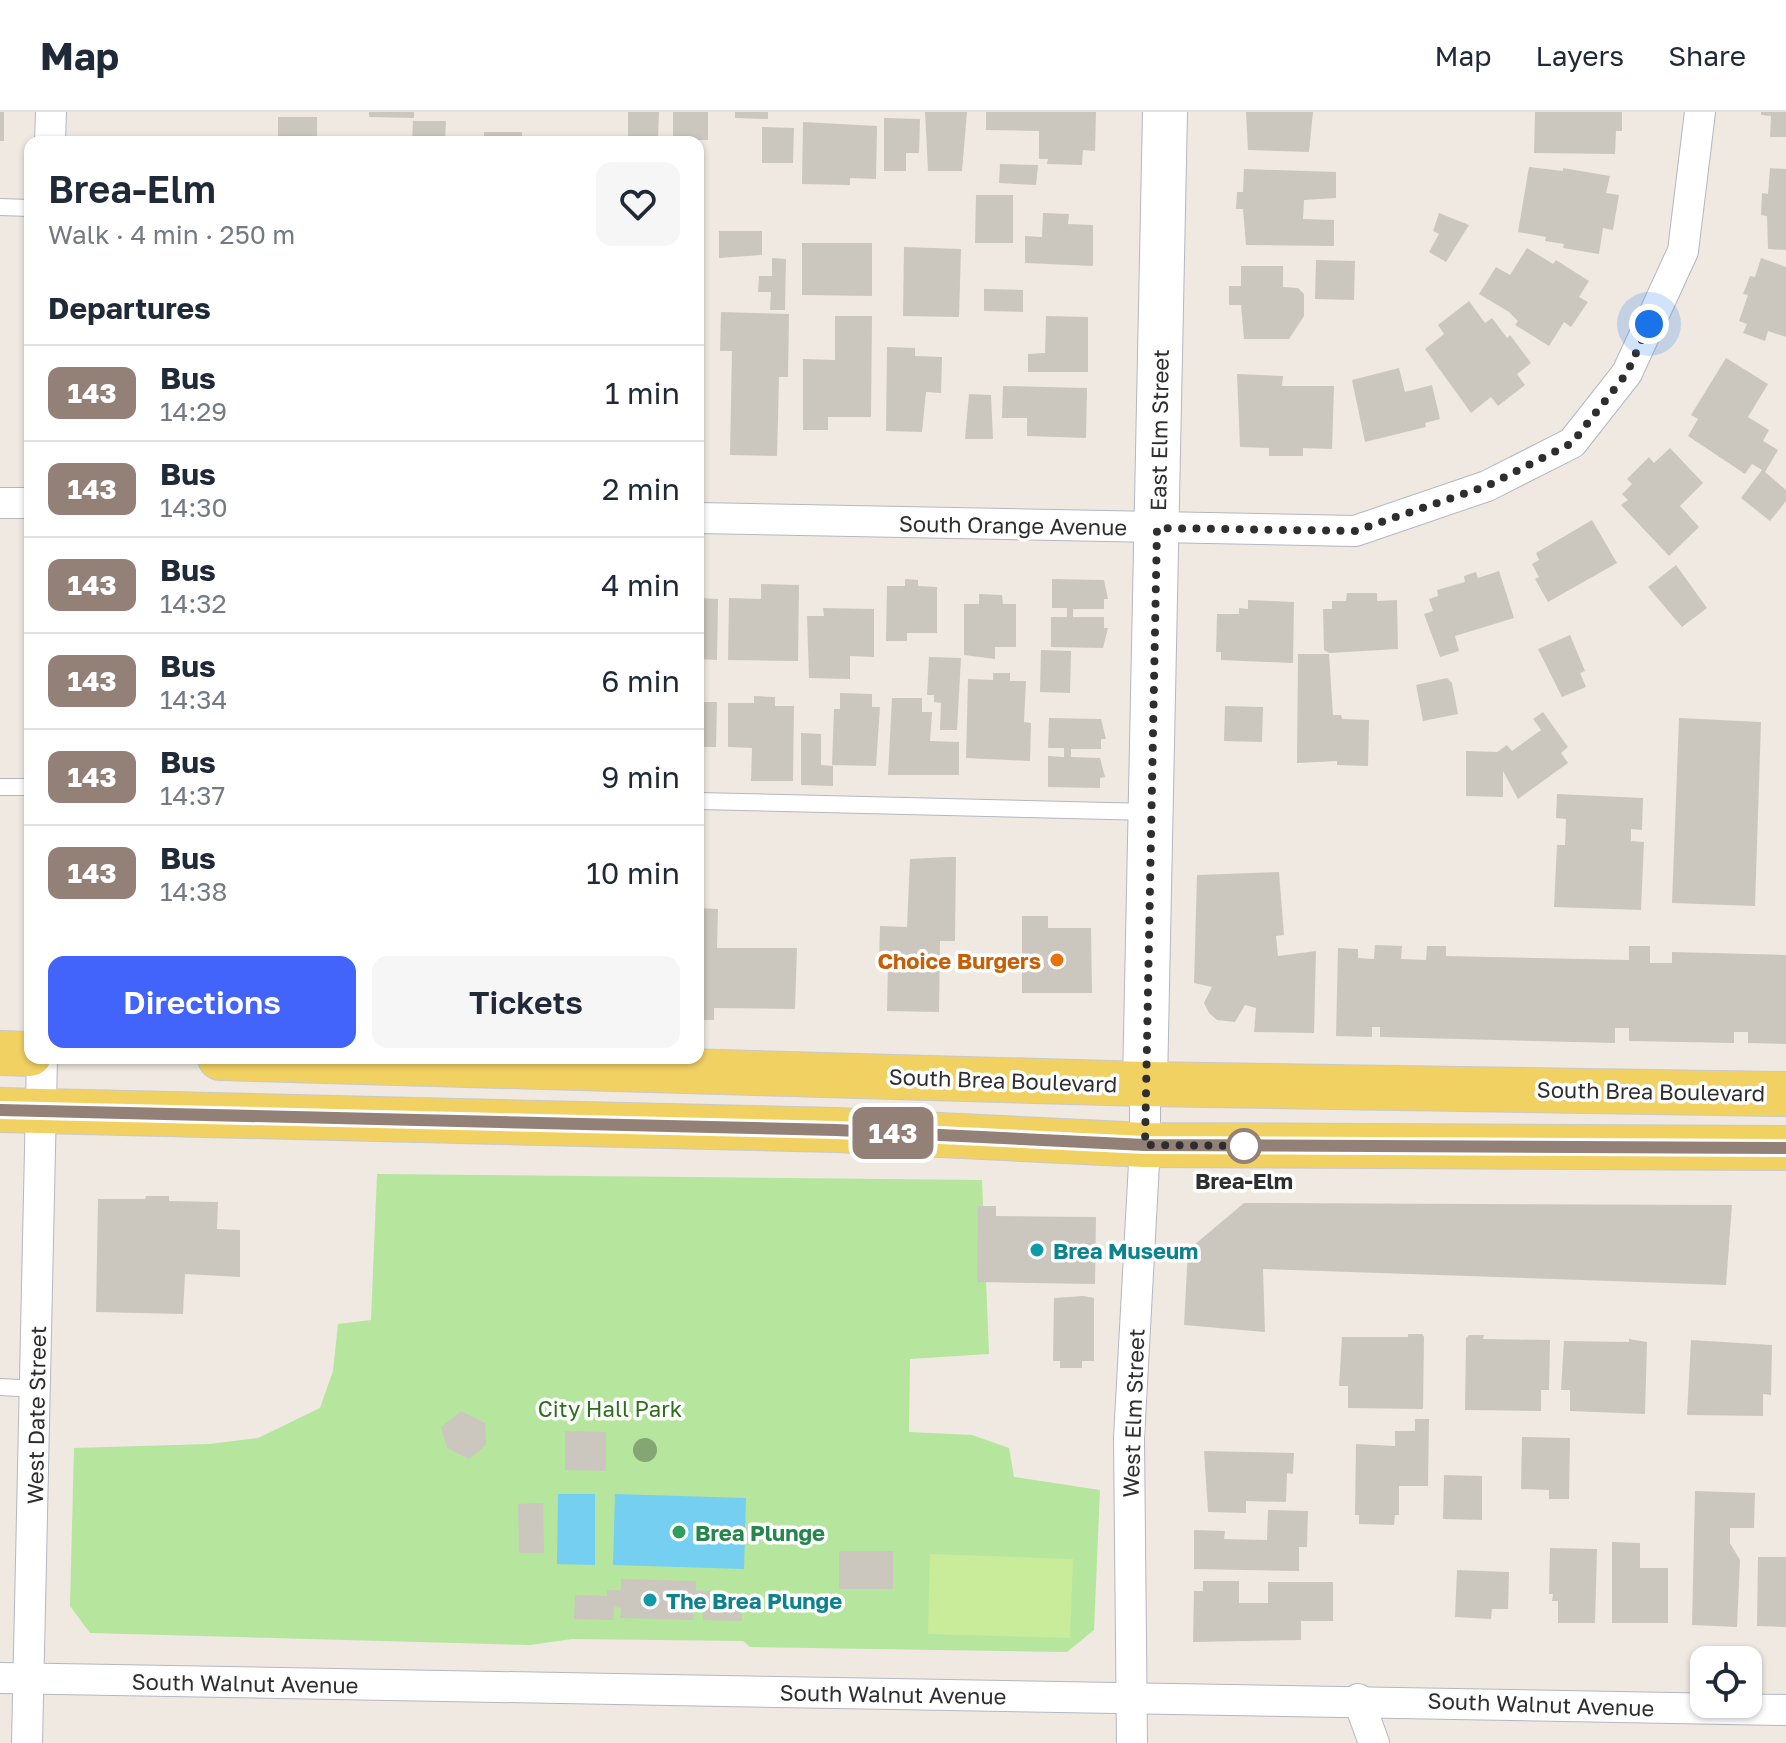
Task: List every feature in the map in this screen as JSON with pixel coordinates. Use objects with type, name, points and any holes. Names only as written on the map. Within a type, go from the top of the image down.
[{"type":"main road","points":[[0,1053],[28,1091],[1145,1145],[1786,1148]]},
{"type":"main road","name":"South Brea Boulevard","points":[[433,1064],[1145,1084],[1786,1094]]},
{"type":"street","points":[[50,136],[51,112]]},
{"type":"street","name":"East Elm Street","points":[[1145,1084],[1165,112]]},
{"type":"street","name":"South Orange Avenue","points":[[704,518],[1355,531],[1487,486],[1572,443],[1627,373],[1683,251],[1700,112]]},
{"type":"street","points":[[0,503],[24,503]]},
{"type":"street","name":"West Date Street","points":[[27,1743],[15,1678],[37,1389],[28,1091],[39,1064]]},
{"type":"street","name":"West Elm Street","points":[[1132,1743],[1134,1698],[1129,1438],[1145,1145],[1145,1084]]},
{"type":"street","name":"South Walnut Avenue","points":[[15,1678],[1134,1698],[1358,1699],[1786,1710]]},
{"type":"street","points":[[1358,1699],[1374,1743]]},
{"type":"lane","points":[[0,207],[24,208]]},
{"type":"lane","points":[[0,787],[24,787]]},
{"type":"lane","points":[[704,801],[1151,812]]},
{"type":"lane","points":[[0,1387],[37,1389]]},
{"type":"green space","name":"City Hall Park","points":[[377,1174],[982,1180],[989,1354],[910,1359],[909,1432],[972,1435],[1009,1448],[1014,1477],[1100,1490],[1094,1630],[1067,1652],[750,1647],[743,1641],[572,1639],[530,1645],[90,1633],[70,1606],[74,1448],[209,1444],[258,1438],[320,1408],[333,1371],[338,1324],[371,1320]]},
{"type":"green space","points":[[930,1554],[1073,1559],[1070,1638],[928,1634]]},
{"type":"water","points":[[558,1494],[595,1494],[595,1565],[557,1564]]},
{"type":"water","name":"Brea Plunge","points":[[615,1494],[746,1498],[744,1569],[613,1565]]},
{"type":"building","points":[[0,112],[4,112],[4,141],[0,141]]},
{"type":"building","points":[[369,112],[414,112],[414,118],[369,117]]},
{"type":"building","points":[[628,112],[659,112],[658,136],[628,136]]},
{"type":"building","points":[[673,112],[708,112],[708,140],[704,140],[704,136],[673,136]]},
{"type":"building","points":[[735,112],[768,112],[768,119],[735,118]]},
{"type":"building","points":[[925,112],[967,112],[962,171],[928,171]]},
{"type":"building","points":[[986,112],[1096,112],[1095,151],[1083,150],[1082,165],[1047,164],[1048,159],[1039,159],[1039,131],[986,130]]},
{"type":"building","points":[[1246,112],[1313,112],[1309,152],[1248,150]]},
{"type":"building","points":[[1535,112],[1622,112],[1622,131],[1616,131],[1615,154],[1534,153]]},
{"type":"building","points":[[1761,112],[1786,112],[1786,137],[1770,137],[1771,116],[1761,115]]},
{"type":"building","points":[[278,117],[317,117],[317,136],[278,136]]},
{"type":"building","points":[[884,118],[920,119],[919,153],[906,153],[906,171],[884,171]]},
{"type":"building","points":[[413,121],[446,121],[445,136],[412,136]]},
{"type":"building","points":[[803,122],[877,126],[876,179],[850,178],[850,185],[802,184]]},
{"type":"building","points":[[762,127],[794,128],[793,163],[762,163]]},
{"type":"building","points":[[484,132],[522,132],[522,136],[484,136]]},
{"type":"building","points":[[1000,164],[1038,165],[1036,185],[999,183]]},
{"type":"building","points":[[1529,167],[1563,171],[1563,168],[1610,176],[1606,193],[1619,195],[1613,230],[1603,228],[1599,254],[1563,248],[1564,244],[1545,241],[1546,237],[1518,232]]},
{"type":"building","points":[[1770,168],[1786,169],[1786,250],[1768,249],[1767,216],[1761,215],[1762,193],[1768,194]]},
{"type":"building","points":[[1244,169],[1336,172],[1336,198],[1304,200],[1303,219],[1334,220],[1334,246],[1246,245],[1243,209],[1236,209],[1237,192],[1243,192]]},
{"type":"building","points":[[976,195],[1013,195],[1013,243],[975,243]]},
{"type":"building","points":[[1043,213],[1069,214],[1068,224],[1093,225],[1093,266],[1025,263],[1025,236],[1042,237]]},
{"type":"building","points":[[1439,213],[1469,225],[1446,262],[1429,252],[1439,234],[1433,231]]},
{"type":"building","points":[[719,231],[762,231],[762,255],[719,258]]},
{"type":"building","points":[[802,243],[872,243],[872,296],[802,295]]},
{"type":"building","points":[[904,247],[961,249],[959,317],[903,316]]},
{"type":"building","points":[[1527,248],[1553,264],[1556,260],[1589,281],[1579,297],[1588,302],[1571,327],[1564,322],[1549,346],[1515,325],[1518,321],[1509,312],[1479,294],[1496,267],[1510,275]]},
{"type":"building","points":[[772,258],[786,259],[785,310],[770,310],[771,292],[758,292],[759,276],[772,276]]},
{"type":"building","points":[[1761,258],[1786,267],[1786,337],[1768,331],[1765,341],[1743,333],[1747,324],[1739,321],[1748,295],[1743,294],[1750,276],[1755,277]]},
{"type":"building","points":[[1316,260],[1355,261],[1354,300],[1315,299]]},
{"type":"building","points":[[1241,266],[1283,266],[1283,287],[1298,288],[1304,294],[1304,316],[1289,339],[1244,339],[1241,305],[1229,305],[1229,286],[1241,286]]},
{"type":"building","points":[[984,289],[1023,290],[1023,312],[984,311]]},
{"type":"building","points":[[1469,301],[1485,323],[1492,318],[1507,338],[1510,335],[1531,363],[1517,374],[1525,385],[1498,406],[1491,397],[1471,413],[1425,349],[1444,334],[1438,325]]},
{"type":"building","points":[[721,312],[789,314],[788,377],[779,377],[777,456],[730,455],[732,351],[720,351]]},
{"type":"building","points":[[835,316],[872,316],[871,417],[828,417],[828,430],[803,430],[803,359],[835,360]]},
{"type":"building","points":[[1046,316],[1088,317],[1088,372],[1028,372],[1028,354],[1045,353]]},
{"type":"building","points":[[887,347],[915,348],[915,356],[942,357],[941,393],[926,392],[922,432],[886,431]]},
{"type":"building","points":[[1726,358],[1768,384],[1748,417],[1769,430],[1763,441],[1778,450],[1765,472],[1786,490],[1786,501],[1770,521],[1741,498],[1762,470],[1752,464],[1745,474],[1688,436],[1698,419],[1691,415]]},
{"type":"building","points":[[1399,368],[1405,392],[1432,385],[1440,419],[1425,423],[1426,427],[1365,442],[1352,380]]},
{"type":"building","points":[[1237,374],[1283,376],[1282,386],[1334,386],[1332,449],[1303,448],[1303,456],[1269,456],[1269,448],[1240,447]]},
{"type":"building","points":[[1003,386],[1087,388],[1086,438],[1027,436],[1027,418],[1002,418]]},
{"type":"building","points":[[969,394],[991,395],[993,439],[965,439]]},
{"type":"building","points":[[1670,448],[1703,483],[1680,506],[1699,527],[1669,556],[1621,505],[1628,500],[1622,494],[1632,484],[1627,479],[1649,457],[1654,463]]},
{"type":"building","points":[[1592,520],[1617,563],[1548,602],[1535,579],[1539,577],[1532,564],[1539,560],[1536,553]]},
{"type":"building","points":[[1676,565],[1707,608],[1682,627],[1648,587]]},
{"type":"building","points":[[1499,571],[1514,618],[1455,636],[1459,651],[1440,657],[1424,614],[1433,611],[1429,599],[1438,596],[1437,590],[1465,582],[1464,576],[1476,572],[1478,578]]},
{"type":"building","points":[[905,579],[918,580],[918,586],[937,587],[937,633],[907,633],[907,641],[886,641],[887,586],[905,586]]},
{"type":"building","points":[[1052,579],[1104,580],[1108,599],[1104,599],[1104,609],[1073,609],[1073,617],[1104,617],[1104,628],[1108,628],[1103,648],[1051,647],[1051,617],[1067,617],[1067,608],[1052,608]]},
{"type":"building","points":[[761,584],[799,585],[798,661],[728,660],[729,598],[761,599]]},
{"type":"building","points":[[1347,593],[1377,593],[1377,601],[1397,600],[1398,649],[1329,653],[1324,650],[1323,609],[1332,609],[1332,601],[1346,601]]},
{"type":"building","points":[[979,594],[1002,595],[1003,604],[1016,604],[1016,647],[995,647],[995,659],[964,655],[964,604],[979,604]]},
{"type":"building","points":[[704,598],[718,599],[717,660],[704,659]]},
{"type":"building","points":[[1248,600],[1294,602],[1293,663],[1221,660],[1221,652],[1216,652],[1217,614],[1239,614],[1239,608],[1248,609]]},
{"type":"building","points":[[823,608],[874,609],[874,657],[850,656],[850,679],[809,678],[807,616],[824,616]]},
{"type":"building","points":[[1570,635],[1585,671],[1580,673],[1586,687],[1562,697],[1538,649]]},
{"type":"building","points":[[1041,650],[1071,651],[1070,693],[1040,692]]},
{"type":"building","points":[[1298,654],[1329,654],[1333,715],[1341,715],[1342,719],[1369,720],[1368,766],[1337,765],[1337,761],[1297,763]]},
{"type":"building","points":[[929,657],[961,658],[957,730],[940,730],[941,703],[934,702],[934,695],[927,695]]},
{"type":"building","points":[[993,673],[1010,673],[1010,681],[1026,681],[1024,722],[1031,723],[1030,761],[966,758],[968,679],[993,680]]},
{"type":"building","points":[[1447,678],[1452,683],[1458,714],[1423,721],[1416,685]]},
{"type":"building","points":[[840,693],[872,694],[872,707],[880,707],[876,766],[832,765],[834,709],[840,709]]},
{"type":"building","points":[[754,696],[775,697],[775,706],[794,706],[793,781],[751,781],[752,748],[728,747],[728,703],[754,703]]},
{"type":"building","points":[[892,698],[922,698],[922,712],[932,712],[930,741],[959,742],[959,775],[888,775]]},
{"type":"building","points":[[704,702],[717,702],[716,747],[704,747]]},
{"type":"building","points":[[1225,706],[1263,707],[1262,742],[1224,741]]},
{"type":"building","points":[[1543,712],[1568,747],[1561,753],[1568,763],[1518,799],[1503,771],[1503,797],[1466,796],[1466,751],[1497,752],[1507,745],[1512,751],[1541,730],[1533,719]]},
{"type":"building","points":[[1049,718],[1101,719],[1106,739],[1101,739],[1101,749],[1071,749],[1071,757],[1100,758],[1105,777],[1100,778],[1100,788],[1048,787],[1048,756],[1064,757],[1064,748],[1048,748]]},
{"type":"building","points":[[1679,718],[1761,722],[1755,906],[1672,903]]},
{"type":"building","points":[[801,733],[821,734],[821,765],[833,766],[833,786],[801,785]]},
{"type":"building","points":[[1557,794],[1643,798],[1642,830],[1631,829],[1631,841],[1644,842],[1641,910],[1554,907],[1557,845],[1565,845],[1566,819],[1556,818]]},
{"type":"building","points":[[956,857],[955,941],[940,941],[939,1012],[887,1011],[888,965],[879,965],[880,926],[907,927],[910,859]]},
{"type":"building","points":[[1279,872],[1284,935],[1276,936],[1278,956],[1316,951],[1314,1033],[1254,1032],[1256,1008],[1245,1005],[1235,1022],[1217,1020],[1204,1003],[1212,987],[1194,983],[1197,875]]},
{"type":"building","points":[[704,908],[718,909],[717,948],[797,948],[795,1009],[714,1008],[714,1020],[704,1020]]},
{"type":"building","name":"Choice Burgers","points":[[1022,916],[1048,916],[1048,928],[1091,928],[1092,993],[1022,993]]},
{"type":"building","points":[[1375,945],[1402,946],[1401,959],[1426,960],[1427,946],[1446,946],[1446,956],[1629,960],[1629,946],[1650,946],[1650,963],[1672,963],[1672,952],[1786,955],[1786,1044],[1748,1043],[1748,1032],[1734,1032],[1734,1043],[1629,1041],[1629,1028],[1615,1028],[1615,1043],[1380,1037],[1380,1027],[1372,1027],[1372,1037],[1336,1036],[1338,948],[1358,949],[1358,958],[1374,959]]},
{"type":"building","points":[[146,1196],[169,1196],[169,1201],[218,1202],[217,1229],[240,1230],[240,1277],[185,1274],[183,1314],[96,1312],[98,1199],[145,1199]]},
{"type":"building","points":[[1244,1203],[1732,1205],[1726,1285],[1263,1269],[1265,1332],[1184,1325],[1188,1250]]},
{"type":"building","name":"Brea Museum","points":[[978,1206],[996,1206],[996,1216],[1096,1217],[1095,1284],[977,1282]]},
{"type":"building","points":[[1054,1298],[1094,1298],[1094,1361],[1082,1361],[1082,1368],[1060,1368],[1060,1361],[1053,1361]]},
{"type":"building","points":[[1408,1334],[1422,1334],[1424,1337],[1423,1409],[1348,1408],[1348,1386],[1339,1386],[1342,1337],[1408,1337]]},
{"type":"building","points":[[1469,1335],[1484,1335],[1483,1339],[1550,1340],[1549,1390],[1541,1390],[1541,1411],[1465,1410],[1466,1338]]},
{"type":"building","points":[[1629,1339],[1647,1342],[1645,1414],[1570,1411],[1570,1390],[1561,1390],[1564,1341],[1629,1342]]},
{"type":"building","points":[[1691,1340],[1772,1345],[1771,1395],[1763,1394],[1763,1416],[1687,1415]]},
{"type":"building","points":[[461,1411],[485,1423],[486,1445],[469,1459],[447,1448],[441,1427]]},
{"type":"building","points":[[1415,1419],[1429,1419],[1428,1486],[1399,1486],[1399,1515],[1395,1515],[1394,1525],[1359,1524],[1359,1515],[1355,1515],[1356,1444],[1395,1446],[1395,1431],[1415,1431]]},
{"type":"building","points":[[565,1431],[606,1432],[606,1471],[565,1470]]},
{"type":"building","points":[[1522,1437],[1570,1438],[1569,1499],[1549,1499],[1549,1490],[1521,1489]]},
{"type":"building","points":[[1204,1451],[1294,1453],[1293,1474],[1287,1473],[1286,1502],[1246,1501],[1246,1513],[1208,1512]]},
{"type":"building","points":[[1444,1475],[1482,1476],[1482,1520],[1443,1519]]},
{"type":"building","points":[[1695,1491],[1755,1493],[1754,1528],[1730,1528],[1730,1543],[1740,1560],[1737,1627],[1692,1625]]},
{"type":"building","points":[[543,1503],[544,1553],[519,1553],[518,1504]]},
{"type":"building","points":[[1268,1510],[1308,1511],[1307,1547],[1299,1547],[1299,1571],[1194,1569],[1194,1530],[1225,1531],[1224,1539],[1267,1540]]},
{"type":"building","points":[[1612,1542],[1640,1543],[1640,1568],[1668,1568],[1668,1623],[1612,1623]]},
{"type":"building","points":[[1550,1548],[1597,1549],[1595,1623],[1558,1623],[1558,1601],[1552,1601],[1553,1594],[1549,1594]]},
{"type":"building","points":[[839,1551],[893,1551],[893,1589],[839,1589]]},
{"type":"building","points":[[1758,1557],[1786,1557],[1786,1627],[1757,1626]]},
{"type":"building","points":[[1457,1570],[1509,1572],[1508,1609],[1492,1609],[1491,1619],[1455,1617]]},
{"type":"building","name":"The Brea Plunge","points":[[621,1579],[696,1581],[696,1590],[710,1591],[709,1600],[742,1601],[742,1621],[703,1620],[703,1608],[694,1608],[693,1620],[620,1618],[621,1608],[614,1607],[613,1620],[574,1619],[575,1595],[607,1596],[607,1590],[621,1590]]},
{"type":"building","points":[[1203,1581],[1239,1581],[1239,1603],[1268,1603],[1268,1582],[1333,1582],[1333,1621],[1301,1621],[1301,1640],[1193,1642],[1194,1591],[1203,1591]]},
{"type":"bus line","name":"143","points":[[0,1110],[836,1130],[1145,1145],[1786,1148]]},
{"type":"place","name":"Choice Burgers","points":[[1057,960]]},
{"type":"place","name":"Brea-Elm","points":[[1244,1146]]},
{"type":"place","name":"Brea Museum","points":[[1037,1250]]},
{"type":"place","name":"Brea Plunge","points":[[679,1532]]},
{"type":"place","name":"The Brea Plunge","points":[[650,1600]]},
{"type":"route","points":[[1244,1146],[1255,1146],[1145,1145],[1157,528],[1355,531],[1487,486],[1572,443],[1627,373],[1649,324]]}]
